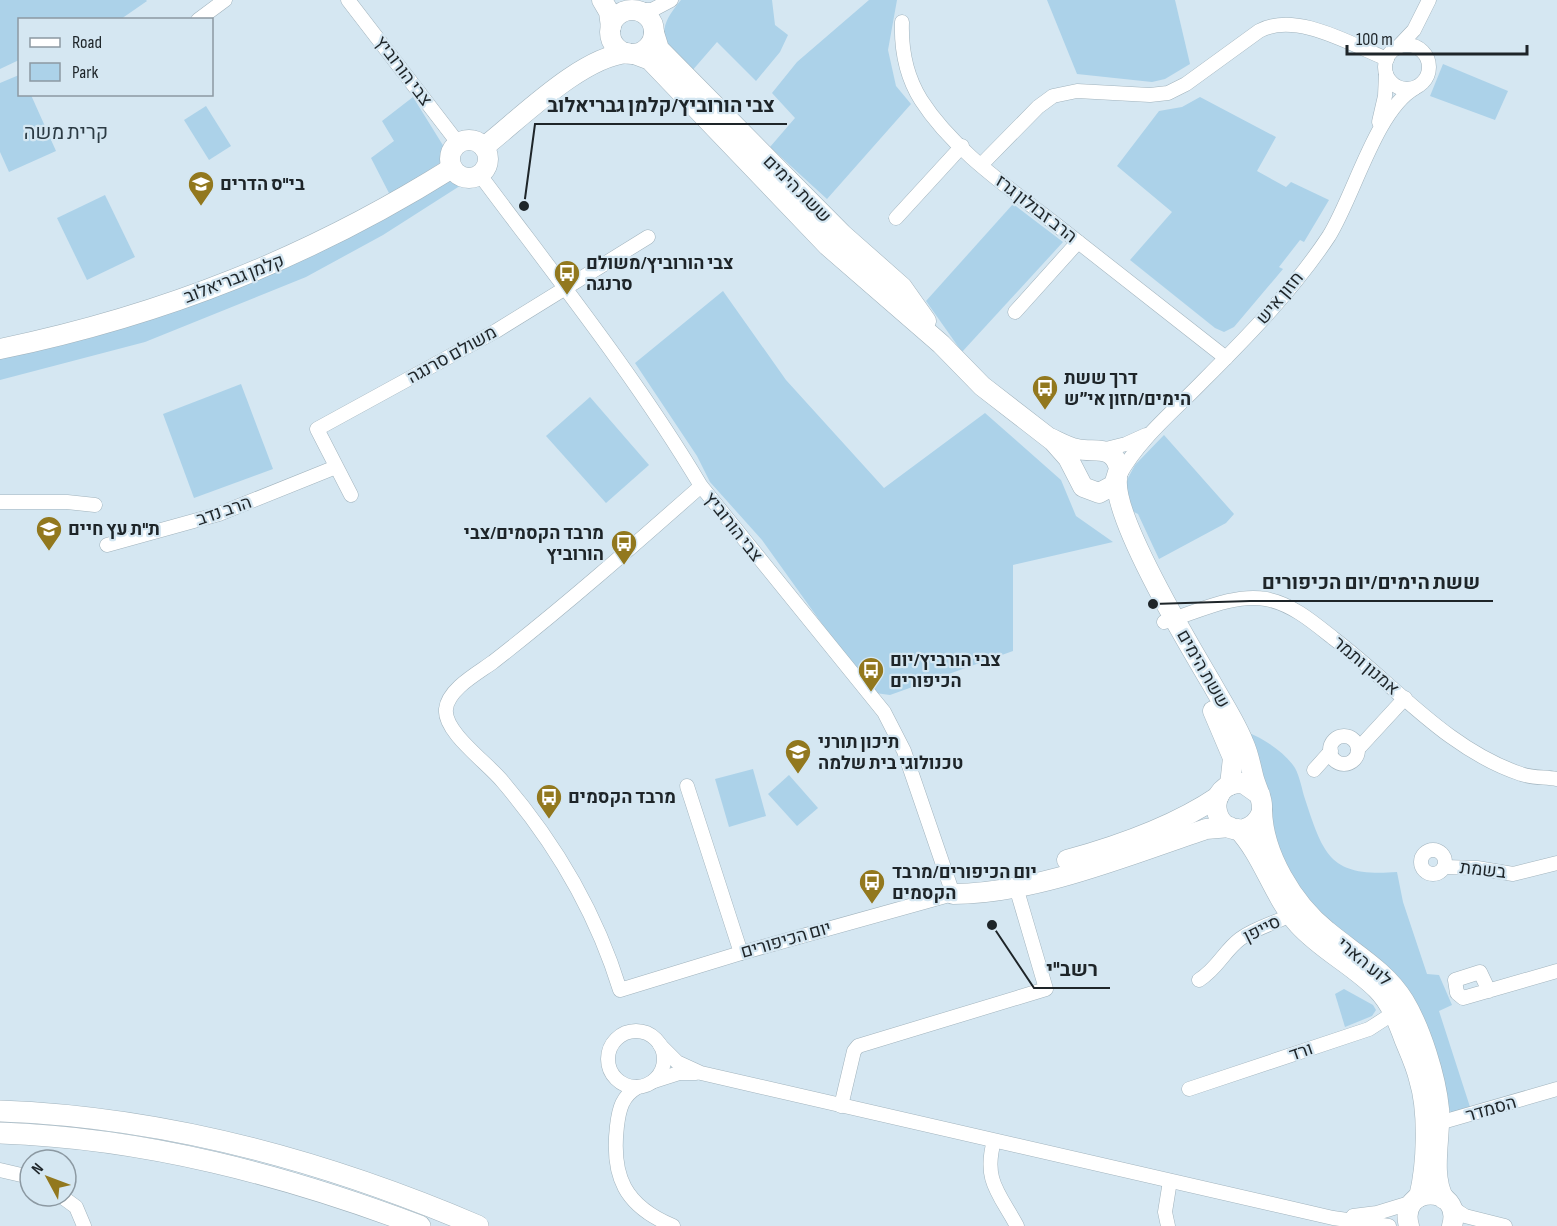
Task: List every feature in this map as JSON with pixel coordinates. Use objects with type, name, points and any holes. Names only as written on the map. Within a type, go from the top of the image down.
[{"type":"main road","points":[[0,1111],[52,1113],[127,1123],[252,1147],[344,1174],[478,1226]]},
{"type":"main road","points":[[0,1133],[50,1135],[201,1159],[337,1195],[420,1226]]},
{"type":"street","points":[[201,18],[225,0]]},
{"type":"street","name":"צבי הורוביץ","points":[[348,0],[458,143]]},
{"type":"street","points":[[602,0],[609,12],[610,30],[615,46],[630,53]]},
{"type":"street","points":[[609,0],[649,17],[654,32]]},
{"type":"street","points":[[484,147],[571,78],[602,59],[646,49],[654,32],[658,15],[670,1]]},
{"type":"street","points":[[571,78],[610,30],[618,15],[634,10],[652,10],[670,1]]},
{"type":"street","points":[[1428,3],[1422,31],[1429,66],[1427,76],[1415,88],[1398,88],[1386,74],[1387,59],[1414,30],[1428,3]]},
{"type":"street","name":"הרב זבולון גרז","points":[[902,22],[903,52],[911,81],[928,110],[962,146],[982,165],[1226,358]]},
{"type":"street","points":[[982,165],[1038,107],[1053,96],[1077,91],[1150,95],[1168,93],[1186,84],[1259,31],[1273,25],[1300,25],[1387,59]]},
{"type":"street","name":"ששת הימים","points":[[654,32],[659,49],[842,234],[902,287],[941,344]]},
{"type":"street","points":[[1397,48],[1412,46],[1426,56]]},
{"type":"street","name":"ששת הימים","points":[[630,53],[650,60],[828,246],[941,344],[982,386],[1050,438],[1065,455],[1076,476]]},
{"type":"street","name":"חזון איש","points":[[1371,150],[1383,104],[1386,74]]},
{"type":"street","name":"חזון איש","points":[[1118,478],[1137,449],[1286,293],[1328,236],[1353,192],[1389,112],[1402,97],[1415,88]]},
{"type":"street","points":[[469,140],[484,147],[488,165],[480,175],[475,178],[462,177],[452,168],[450,157],[458,143],[469,140]]},
{"type":"street","points":[[896,218],[962,146]]},
{"type":"street","name":"קלמן גבריאלוב","points":[[0,349],[93,328],[222,286],[307,250],[452,168]]},
{"type":"street","name":"צבי הורוביץ","points":[[480,175],[565,288],[685,456],[701,486],[884,712],[904,751],[953,894]]},
{"type":"street","name":"משולם סרנגה","points":[[351,495],[316,429],[496,331],[648,237]]},
{"type":"street","points":[[1015,312],[1078,242]]},
{"type":"street","name":"חזון איש","points":[[1097,449],[1132,442],[1159,425]]},
{"type":"street","name":"ששת הימים","points":[[1050,438],[1077,449],[1097,449]]},
{"type":"street","points":[[1097,449],[1116,460],[1118,478],[1105,491],[1092,492],[1080,485],[1076,476],[1078,459],[1097,449]]},
{"type":"street","name":"הרב נדב","points":[[108,545],[219,514],[336,467]]},
{"type":"street","name":"ששת הימים","points":[[1118,478],[1120,503],[1159,591],[1169,621],[1230,748],[1233,767],[1224,790]]},
{"type":"street","name":"יום הכיפורים","points":[[701,486],[557,612],[463,685],[447,704],[445,710],[448,725],[503,781],[562,861],[597,925],[620,990],[741,953],[953,894],[977,884],[1108,846],[1190,813],[1224,790]]},
{"type":"street","name":"ששת הימים","points":[[1092,492],[1107,507],[1137,575],[1233,720],[1245,745],[1261,803]]},
{"type":"street","points":[[0,502],[67,502],[95,505]]},
{"type":"street","name":"אמנון ותמר","points":[[1169,621],[1225,603],[1249,598],[1266,599],[1303,615],[1478,756],[1524,775],[1557,779]]},
{"type":"street","points":[[1331,751],[1334,758],[1344,764],[1354,759],[1358,749],[1405,698]]},
{"type":"street","points":[[1314,770],[1331,751],[1336,739],[1344,736],[1355,741],[1358,749]]},
{"type":"street","points":[[1243,783],[1261,803],[1251,826],[1234,828],[1219,817],[1216,810],[1224,790],[1243,783]]},
{"type":"street","points":[[687,786],[741,953]]},
{"type":"street","name":"לוע הארי","points":[[1261,803],[1263,831],[1297,911]]},
{"type":"street","name":"יום הכיפורים","points":[[953,894],[978,894],[1016,887],[1096,865],[1206,830],[1234,828]]},
{"type":"street","name":"לוע הארי","points":[[1234,828],[1297,911],[1386,978],[1431,1069],[1438,1098],[1422,1182],[1407,1215],[1409,1226]]},
{"type":"street","name":"בשמת","points":[[1444,867],[1477,868],[1513,874],[1557,863]]},
{"type":"street","points":[[841,1106],[854,1051],[858,1046],[1046,989],[1016,887]]},
{"type":"street","name":"סייפן","points":[[1199,980],[1214,970],[1233,945],[1243,937],[1297,911]]},
{"type":"street","points":[[1489,991],[1557,971]]},
{"type":"street","name":"ורד","points":[[1189,1089],[1369,1029],[1398,1005]]},
{"type":"street","points":[[673,1226],[646,1212],[625,1190],[619,1178],[614,1152],[618,1113],[610,1070],[610,1048],[622,1035],[643,1032],[652,1036],[677,1062],[700,1073],[1333,1218],[1389,1226]]},
{"type":"street","points":[[654,1081],[663,1066],[660,1045]]},
{"type":"street","points":[[610,1070],[621,1083],[638,1087]]},
{"type":"street","points":[[618,1113],[629,1094],[638,1087],[679,1073],[700,1073]]},
{"type":"street","name":"הסמדר","points":[[1432,1125],[1557,1089]]},
{"type":"street","name":"לוע הארי","points":[[1432,1125],[1438,1185],[1449,1211]]},
{"type":"street","points":[[994,1141],[989,1159],[991,1178],[1017,1226]]},
{"type":"street","points":[[0,1170],[18,1174]]},
{"type":"street","points":[[1168,1226],[1165,1212],[1170,1180]]},
{"type":"street","points":[[1333,1218],[1377,1213],[1432,1194],[1449,1211],[1505,1226]]},
{"type":"street","points":[[76,1208],[84,1226]]},
{"type":"green space","points":[[0,0],[147,1],[122,18],[18,18],[18,60],[0,69]]},
{"type":"green space","points":[[681,0],[772,0],[775,25],[788,35],[780,52],[756,81],[717,42],[691,72],[674,54],[665,38],[664,30],[667,22]]},
{"type":"green space","points":[[869,0],[897,0],[888,50],[896,86],[911,104],[827,199],[770,147],[795,118],[772,93],[797,62]]},
{"type":"green space","points":[[1047,0],[1175,0],[1190,64],[1165,79],[1152,82],[1077,74]]},
{"type":"green space","points":[[1443,64],[1508,91],[1495,120],[1430,96]]},
{"type":"green space","points":[[18,75],[18,96],[31,96],[56,151],[9,172],[0,152],[0,83]]},
{"type":"green space","points":[[413,97],[444,147],[443,161],[390,195],[371,158],[394,141],[382,121]]},
{"type":"green space","points":[[1200,97],[1276,137],[1257,171],[1286,187],[1291,182],[1329,200],[1304,242],[1300,240],[1279,267],[1283,269],[1234,327],[1224,332],[1215,328],[1130,260],[1172,212],[1117,166],[1159,111],[1182,107]]},
{"type":"green space","points":[[206,106],[231,146],[209,160],[184,120]]},
{"type":"green space","points":[[452,177],[466,182],[383,235],[306,277],[145,342],[0,380],[0,359],[56,346]]},
{"type":"green space","points":[[105,195],[135,257],[87,280],[57,218]]},
{"type":"green space","points":[[1013,204],[1063,242],[962,352],[926,301]]},
{"type":"green space","points":[[723,291],[786,380],[884,488],[985,413],[1061,480],[1076,516],[1113,542],[1013,565],[1013,651],[890,695],[875,693],[863,681],[762,540],[710,482],[697,456],[635,363]]},
{"type":"green space","points":[[241,384],[273,469],[194,498],[163,414]]},
{"type":"green space","points":[[590,397],[649,465],[606,503],[546,436]]},
{"type":"green space","points":[[1164,435],[1234,514],[1226,523],[1159,559],[1138,514],[1132,511],[1126,485],[1135,465]]},
{"type":"green space","points":[[1247,732],[1274,747],[1295,768],[1318,836],[1333,859],[1357,871],[1397,872],[1403,902],[1427,974],[1439,975],[1452,1005],[1439,1011],[1471,1110],[1451,1113],[1408,1000],[1321,923],[1280,862]]},
{"type":"green space","points":[[753,769],[766,816],[729,827],[715,779]]},
{"type":"green space","points":[[789,775],[818,808],[797,826],[768,794]]},
{"type":"green space","points":[[1344,989],[1373,1005],[1376,1010],[1372,1016],[1345,1027],[1335,994]]},
{"type":"place","name":"צבי הורוביץ/קלמן גבריאלוב","points":[[524,206]]},
{"type":"place","name":"בי\"ס הדרים","points":[[201,207]]},
{"type":"place","name":"צבי הורוביץ/משולם סרנגה","points":[[567,296]]},
{"type":"place","name":"דרך ששת הימים/חזון אי״ש","points":[[1045,411]]},
{"type":"place","name":"ת\"ת עץ חיים","points":[[49,552]]},
{"type":"place","name":"מרבד הקסמים/צבי הורוביץ","points":[[624,566]]},
{"type":"place","name":"ששת הימים/יום הכיפורים","points":[[1153,604]]},
{"type":"place","name":"צבי הורביץ/יום הכיפורים","points":[[871,693]]},
{"type":"place","name":"תיכון תורני טכנולוגי בית שלמה","points":[[798,775]]},
{"type":"place","name":"מרבד הקסמים","points":[[549,820]]},
{"type":"place","name":"יום הכיפורים/מרבד הקסמים","points":[[872,905]]},
{"type":"place","name":"רשב\"י","points":[[992,925]]},
{"type":"district","name":"קרית משה","points":[[66,133]]}]
